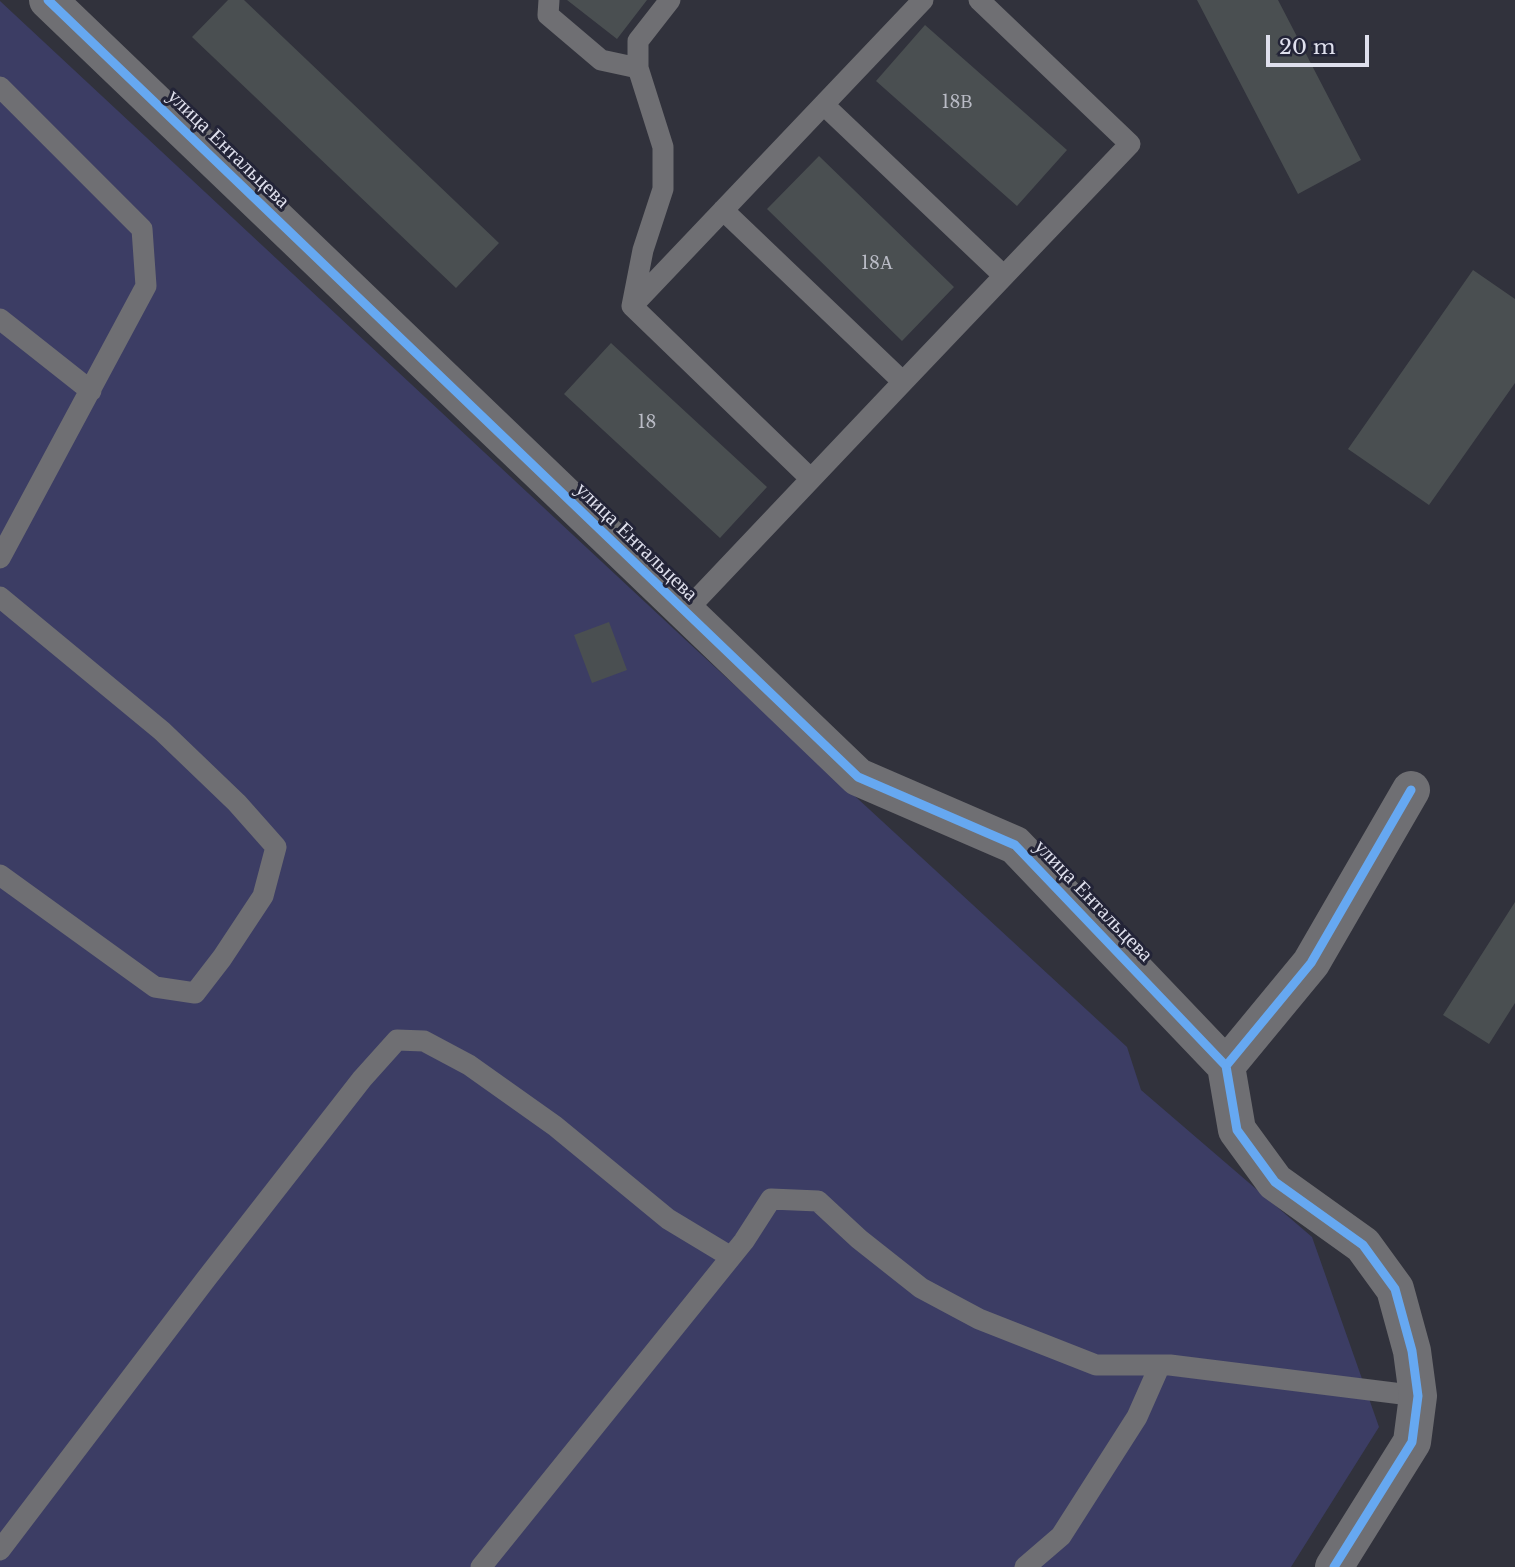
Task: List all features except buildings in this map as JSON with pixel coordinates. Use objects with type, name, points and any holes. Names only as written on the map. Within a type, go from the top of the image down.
[{"type":"street","name":"улица Ентальцева","points":[[48,0],[684,613],[858,777],[1015,845],[1226,1066]]},
{"type":"street","points":[[1335,1567],[1412,1442],[1418,1396],[1412,1351],[1395,1289],[1363,1245],[1275,1182],[1237,1130],[1226,1066],[1311,963],[1411,790]]},
{"type":"lane","points":[[549,0],[548,15],[601,61],[638,68]]},
{"type":"lane","points":[[632,306],[643,250],[663,189],[663,147],[638,68],[638,41],[670,0]]},
{"type":"lane","points":[[632,306],[923,0]]},
{"type":"lane","points":[[684,613],[1130,144],[979,0]]},
{"type":"lane","points":[[0,87],[142,229],[146,286],[0,558]]},
{"type":"lane","points":[[824,104],[1004,276]]},
{"type":"lane","points":[[723,210],[903,382]]},
{"type":"lane","points":[[632,306],[811,479]]},
{"type":"lane","points":[[0,318],[91,391]]},
{"type":"lane","points":[[0,597],[162,731],[237,803],[276,847],[263,896],[195,993],[155,986],[0,875]]},
{"type":"lane","points":[[0,1550],[206,1279],[362,1079],[397,1040],[424,1041],[469,1065],[555,1126],[668,1219],[731,1257]]},
{"type":"lane","points":[[481,1567],[731,1257],[771,1199],[818,1201],[859,1239],[921,1288],[979,1319],[1096,1365],[1160,1365],[1418,1396]]},
{"type":"lane","points":[[1025,1567],[1061,1536],[1137,1417],[1160,1365]]},
{"type":"shaded area","points":[[0,1],[1127,1047],[1141,1090],[1312,1237],[1379,1427],[1291,1567],[0,1567]]},
{"type":"cycle path","points":[[48,0],[858,777],[1015,845],[1226,1066]]},
{"type":"cycle path","points":[[1334,1567],[1412,1442],[1418,1396],[1412,1351],[1395,1289],[1363,1245],[1275,1182],[1237,1130],[1226,1066],[1311,963],[1411,790]]}]
